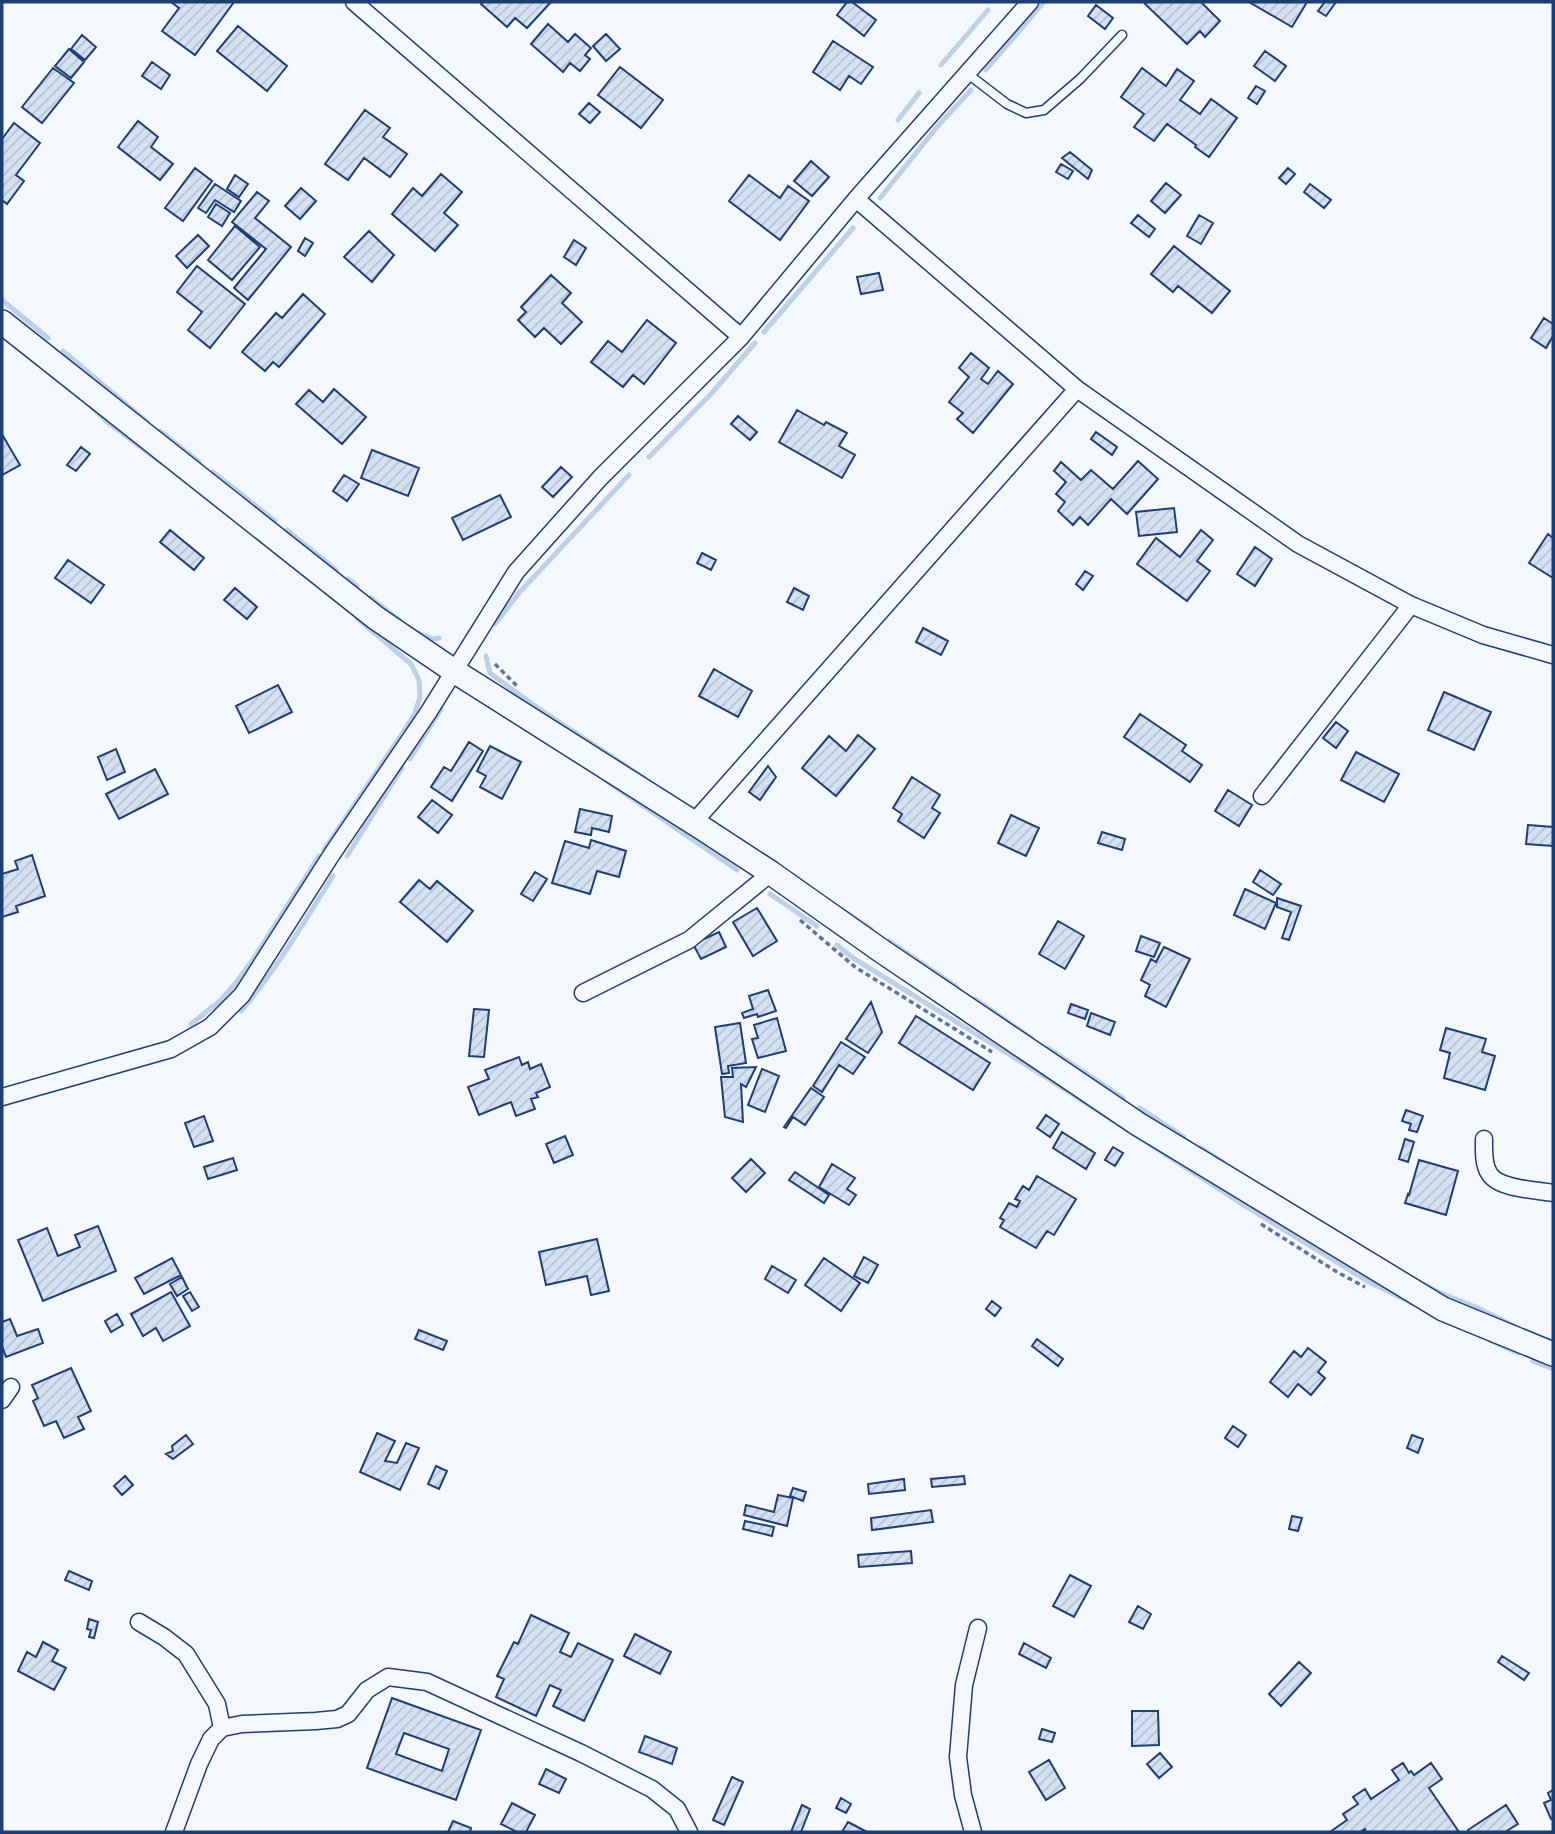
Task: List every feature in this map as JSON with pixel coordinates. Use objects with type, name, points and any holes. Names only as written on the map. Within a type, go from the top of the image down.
[{"type":"street","points":[[354,2],[741,337]]},
{"type":"street","points":[[2,1097],[172,1049],[210,1027],[242,995],[516,572],[600,478],[741,337],[856,199],[1030,2]]},
{"type":"street","points":[[856,199],[1077,390],[1298,544],[1411,605],[1483,635],[1553,655]]},
{"type":"street","points":[[2,322],[376,618],[454,671],[694,822],[1138,1124],[1443,1310],[1553,1354]]},
{"type":"street","points":[[694,822],[1077,390]]},
{"type":"street","points":[[1262,796],[1411,605]]},
{"type":"street","points":[[583,993],[690,940],[771,873]]},
{"type":"street","points":[[1484,1139],[1489,1175],[1501,1184],[1553,1193]]},
{"type":"street","points":[[139,1622],[186,1654],[217,1704],[222,1728]]},
{"type":"street","points":[[973,1832],[963,1795],[958,1758],[964,1685],[978,1628]]},
{"type":"street","points":[[174,1832],[199,1764],[211,1739],[222,1728],[242,1724],[337,1719],[348,1714],[367,1690],[388,1677],[427,1682],[652,1789],[677,1809],[690,1832]]},
{"type":"lane","points":[[968,74],[1007,104],[1026,113],[1044,110],[1080,79],[1122,35]]},
{"type":"building","points":[[171,2],[234,2],[195,55],[162,31],[179,8]]},
{"type":"building","points":[[551,2],[527,28],[515,18],[507,27],[481,4]]},
{"type":"building","points":[[847,2],[852,2],[876,20],[864,36],[837,15]]},
{"type":"building","points":[[1201,2],[1220,21],[1205,37],[1200,31],[1187,44],[1145,4]]},
{"type":"building","points":[[1249,2],[1307,2],[1292,27]]},
{"type":"building","points":[[1325,2],[1336,2],[1326,16],[1318,11]]},
{"type":"building","points":[[1096,5],[1113,18],[1105,29],[1088,16]]},
{"type":"building","points":[[548,24],[568,42],[575,34],[591,48],[585,55],[590,59],[580,71],[570,63],[563,72],[531,44]]},
{"type":"building","points":[[238,26],[287,66],[267,91],[217,51]]},
{"type":"building","points":[[606,34],[620,49],[606,61],[593,46]]},
{"type":"building","points":[[82,35],[96,47],[85,60],[71,49]]},
{"type":"building","points":[[833,41],[873,67],[861,84],[849,76],[840,90],[813,72]]},
{"type":"building","points":[[69,49],[84,62],[71,78],[55,66]]},
{"type":"building","points":[[1265,51],[1286,66],[1275,81],[1254,66]]},
{"type":"building","points":[[152,62],[170,75],[161,89],[142,76]]},
{"type":"building","points":[[620,67],[663,100],[641,128],[598,95]]},
{"type":"building","points":[[53,68],[74,83],[42,123],[22,107]]},
{"type":"building","points":[[1142,68],[1166,86],[1177,69],[1194,81],[1180,100],[1200,114],[1211,99],[1237,118],[1209,157],[1167,124],[1154,141],[1134,127],[1144,114],[1121,97]]},
{"type":"building","points":[[1256,86],[1265,91],[1257,104],[1248,98]]},
{"type":"building","points":[[589,103],[600,112],[590,123],[579,114]]},
{"type":"building","points":[[365,110],[390,128],[383,137],[407,154],[390,177],[364,158],[348,180],[325,164]]},
{"type":"building","points":[[138,121],[158,137],[151,147],[173,164],[160,180],[118,147]]},
{"type":"building","points":[[14,123],[40,143],[16,175],[24,181],[7,204],[2,200],[2,139]]},
{"type":"building","points":[[1070,152],[1092,170],[1088,179],[1062,158]]},
{"type":"building","points":[[811,161],[829,177],[812,196],[794,181]]},
{"type":"building","points":[[1061,164],[1073,171],[1068,179],[1056,172]]},
{"type":"building","points":[[195,168],[212,181],[183,221],[165,208]]},
{"type":"building","points":[[1288,168],[1295,174],[1286,184],[1279,178]]},
{"type":"building","points":[[441,174],[462,192],[444,213],[458,225],[435,251],[392,214],[413,188],[422,196]]},
{"type":"building","points":[[235,175],[248,184],[239,197],[227,189]]},
{"type":"building","points":[[749,175],[780,198],[788,186],[809,201],[780,240],[729,201]]},
{"type":"building","points":[[1166,183],[1181,195],[1165,213],[1151,201]]},
{"type":"building","points":[[215,184],[241,201],[234,212],[215,200],[206,213],[198,208]]},
{"type":"building","points":[[1310,184],[1331,200],[1324,208],[1304,192]]},
{"type":"building","points":[[301,188],[316,201],[300,219],[285,206]]},
{"type":"building","points":[[257,192],[269,201],[255,218],[291,247],[248,300],[234,288],[266,249],[232,222]]},
{"type":"building","points":[[216,204],[230,213],[222,226],[208,217]]},
{"type":"building","points":[[1138,215],[1155,229],[1149,237],[1131,223]]},
{"type":"building","points":[[1199,215],[1213,223],[1201,244],[1187,236]]},
{"type":"building","points":[[235,226],[260,247],[232,280],[208,260]]},
{"type":"building","points":[[369,231],[394,255],[372,282],[344,257]]},
{"type":"building","points":[[198,235],[209,246],[187,268],[176,256]]},
{"type":"building","points":[[305,238],[313,243],[305,256],[298,251]]},
{"type":"building","points":[[574,240],[586,248],[576,265],[564,257]]},
{"type":"building","points":[[1174,246],[1230,291],[1212,313],[1178,286],[1173,292],[1151,274]]},
{"type":"building","points":[[197,266],[245,304],[210,348],[188,330],[202,312],[177,292]]},
{"type":"building","points":[[879,273],[883,290],[861,294],[857,277]]},
{"type":"building","points":[[551,275],[571,293],[562,303],[582,322],[561,344],[544,328],[535,337],[518,320],[526,312],[521,307]]},
{"type":"building","points":[[303,294],[325,314],[279,367],[273,362],[265,371],[242,352],[276,313],[282,318]]},
{"type":"building","points":[[1544,318],[1553,324],[1553,336],[1546,348],[1531,338]]},
{"type":"building","points":[[647,320],[676,343],[644,384],[633,375],[623,387],[591,362],[608,341],[622,352]]},
{"type":"building","points":[[971,353],[989,368],[981,379],[988,384],[998,371],[1013,384],[973,433],[957,419],[963,413],[949,402],[969,377],[959,368]]},
{"type":"building","points":[[334,389],[366,417],[342,444],[296,404],[309,390],[323,402]]},
{"type":"building","points":[[797,410],[824,425],[826,422],[847,433],[839,446],[855,455],[842,478],[779,442]]},
{"type":"building","points":[[738,416],[757,432],[750,440],[731,424]]},
{"type":"building","points":[[1096,432],[1117,447],[1112,455],[1091,439]]},
{"type":"building","points":[[2,437],[20,465],[2,475]]},
{"type":"building","points":[[81,447],[90,454],[76,471],[67,465]]},
{"type":"building","points":[[372,450],[419,468],[408,496],[361,478]]},
{"type":"building","points":[[1138,461],[1158,479],[1127,514],[1111,499],[1088,525],[1080,517],[1073,525],[1058,511],[1065,502],[1056,494],[1066,482],[1054,471],[1061,462],[1081,480],[1091,470],[1113,489]]},
{"type":"building","points":[[561,467],[572,477],[553,497],[542,487]]},
{"type":"building","points":[[344,475],[359,484],[347,501],[333,491]]},
{"type":"building","points":[[500,495],[511,517],[463,540],[452,518]]},
{"type":"building","points":[[1174,508],[1177,532],[1139,536],[1136,512]]},
{"type":"building","points":[[170,530],[204,558],[194,570],[160,542]]},
{"type":"building","points":[[1201,530],[1213,540],[1197,561],[1210,571],[1187,601],[1137,564],[1156,538],[1180,557]]},
{"type":"building","points":[[1548,534],[1553,538],[1553,578],[1529,563]]},
{"type":"building","points":[[1255,547],[1272,559],[1255,586],[1237,574]]},
{"type":"building","points":[[702,553],[716,560],[711,570],[697,563]]},
{"type":"building","points":[[68,560],[104,585],[91,603],[55,578]]},
{"type":"building","points":[[1085,571],[1093,576],[1083,590],[1076,584]]},
{"type":"building","points":[[235,588],[257,607],[247,619],[224,600]]},
{"type":"building","points":[[794,588],[809,596],[803,610],[787,602]]},
{"type":"building","points":[[923,628],[948,641],[941,655],[916,642]]},
{"type":"building","points":[[714,669],[752,691],[738,717],[699,696]]},
{"type":"building","points":[[278,685],[292,712],[249,733],[236,706]]},
{"type":"building","points":[[1444,692],[1491,712],[1474,750],[1428,730]]},
{"type":"building","points":[[1140,714],[1186,745],[1182,751],[1202,765],[1190,782],[1124,737]]},
{"type":"building","points":[[1336,722],[1348,731],[1336,748],[1323,738]]},
{"type":"building","points":[[858,735],[875,749],[836,796],[802,768],[829,736],[846,751]]},
{"type":"building","points":[[469,742],[483,751],[452,801],[431,787],[444,767],[451,771]]},
{"type":"building","points":[[490,746],[521,762],[502,799],[480,787],[486,776],[477,771]]},
{"type":"building","points":[[116,749],[125,772],[107,780],[98,757]]},
{"type":"building","points":[[1356,752],[1399,774],[1384,802],[1341,780]]},
{"type":"building","points":[[768,766],[776,777],[760,800],[749,792]]},
{"type":"building","points":[[155,769],[168,794],[119,819],[106,794]]},
{"type":"building","points":[[912,777],[940,795],[932,808],[940,813],[924,838],[898,821],[902,814],[893,808]]},
{"type":"building","points":[[1228,790],[1252,805],[1239,826],[1215,811]]},
{"type":"building","points":[[432,800],[452,815],[438,833],[418,817]]},
{"type":"building","points":[[580,809],[612,816],[609,832],[592,828],[591,835],[575,832]]},
{"type":"building","points":[[1011,815],[1039,828],[1026,856],[998,843]]},
{"type":"building","points":[[1528,825],[1553,827],[1553,846],[1526,844]]},
{"type":"building","points":[[1102,832],[1125,839],[1122,850],[1098,843]]},
{"type":"building","points":[[591,840],[626,851],[619,877],[597,871],[590,894],[552,883],[565,841],[589,848]]},
{"type":"building","points":[[32,855],[45,896],[16,906],[18,912],[2,917],[2,874],[18,869],[15,861]]},
{"type":"building","points":[[1260,870],[1281,884],[1273,895],[1253,882]]},
{"type":"building","points":[[535,872],[547,879],[533,901],[521,894]]},
{"type":"building","points":[[419,880],[430,889],[437,881],[473,911],[447,942],[400,902]]},
{"type":"building","points":[[1245,889],[1276,903],[1265,929],[1234,915]]},
{"type":"building","points":[[1277,898],[1301,906],[1289,940],[1282,938],[1291,912],[1277,907]]},
{"type":"building","points":[[757,908],[777,941],[753,956],[733,922]]},
{"type":"building","points":[[1058,921],[1084,936],[1065,969],[1039,954]]},
{"type":"building","points":[[719,932],[726,947],[701,959],[693,944]]},
{"type":"building","points":[[1141,936],[1160,943],[1154,957],[1136,951]]},
{"type":"building","points":[[1164,947],[1190,959],[1166,1007],[1145,996],[1150,985],[1141,980],[1151,959],[1156,962]]},
{"type":"building","points":[[768,990],[776,1011],[744,1018],[742,1013],[753,1009],[749,996]]},
{"type":"building","points":[[871,1002],[882,1032],[868,1053],[846,1039]]},
{"type":"building","points":[[1071,1004],[1088,1010],[1085,1019],[1068,1013]]},
{"type":"building","points":[[474,1009],[489,1010],[484,1057],[469,1056]]},
{"type":"building","points":[[1091,1013],[1115,1022],[1110,1035],[1087,1026]]},
{"type":"building","points":[[916,1016],[990,1063],[973,1090],[899,1043]]},
{"type":"building","points":[[777,1018],[786,1051],[758,1058],[752,1039],[758,1038],[754,1025]]},
{"type":"building","points":[[740,1023],[746,1063],[728,1066],[729,1073],[722,1074],[715,1027]]},
{"type":"building","points":[[1446,1028],[1486,1039],[1482,1052],[1495,1056],[1485,1090],[1444,1078],[1450,1053],[1440,1050]]},
{"type":"building","points":[[841,1042],[865,1057],[853,1074],[839,1065],[822,1092],[813,1086]]},
{"type":"building","points":[[519,1057],[522,1065],[528,1062],[530,1069],[541,1064],[550,1087],[536,1093],[538,1097],[531,1099],[535,1109],[516,1116],[511,1102],[479,1115],[468,1087],[489,1079],[485,1070]]},
{"type":"building","points":[[756,1067],[746,1087],[741,1084],[743,1122],[725,1117],[721,1077],[733,1077],[732,1068]]},
{"type":"building","points":[[762,1069],[779,1076],[765,1112],[748,1105]]},
{"type":"building","points":[[811,1088],[824,1097],[805,1125],[793,1117],[786,1128],[784,1127]]},
{"type":"building","points":[[1406,1110],[1423,1116],[1417,1132],[1409,1130],[1411,1124],[1402,1121]]},
{"type":"building","points":[[1046,1115],[1059,1124],[1050,1137],[1037,1128]]},
{"type":"building","points":[[204,1116],[213,1141],[194,1147],[185,1123]]},
{"type":"building","points":[[1062,1132],[1095,1153],[1086,1169],[1053,1148]]},
{"type":"building","points":[[565,1136],[573,1155],[554,1163],[546,1144]]},
{"type":"building","points":[[1405,1139],[1414,1142],[1408,1162],[1399,1159]]},
{"type":"building","points":[[1113,1147],[1123,1153],[1115,1166],[1105,1160]]},
{"type":"building","points":[[233,1158],[237,1170],[208,1179],[204,1167]]},
{"type":"building","points":[[751,1159],[765,1173],[746,1192],[732,1178]]},
{"type":"building","points":[[1419,1160],[1458,1171],[1446,1215],[1405,1203]]},
{"type":"building","points":[[832,1164],[855,1178],[847,1189],[856,1195],[849,1205],[819,1187]]},
{"type":"building","points":[[795,1172],[829,1195],[824,1203],[789,1180]]},
{"type":"building","points":[[1037,1176],[1076,1199],[1054,1235],[1047,1231],[1036,1248],[1000,1227],[1004,1220],[1000,1218],[1009,1203],[1017,1207],[1020,1201],[1015,1199],[1023,1186],[1029,1190]]},
{"type":"building","points":[[98,1226],[116,1271],[43,1301],[18,1240],[47,1228],[58,1256],[80,1247],[75,1235]]},
{"type":"building","points":[[597,1239],[609,1291],[591,1295],[587,1276],[546,1285],[539,1252]]},
{"type":"building","points":[[864,1257],[878,1265],[868,1283],[854,1276]]},
{"type":"building","points":[[172,1258],[181,1275],[144,1294],[135,1278]]},
{"type":"building","points":[[824,1258],[860,1283],[841,1311],[805,1285]]},
{"type":"building","points":[[772,1266],[796,1280],[788,1293],[765,1279]]},
{"type":"building","points":[[182,1277],[188,1289],[177,1296],[170,1284]]},
{"type":"building","points":[[171,1292],[190,1326],[163,1341],[156,1328],[143,1336],[131,1314]]},
{"type":"building","points":[[190,1292],[199,1307],[192,1311],[183,1296]]},
{"type":"building","points":[[992,1301],[1001,1308],[995,1316],[986,1309]]},
{"type":"building","points":[[117,1314],[123,1325],[111,1332],[105,1321]]},
{"type":"building","points":[[10,1319],[17,1336],[38,1329],[43,1343],[6,1357],[2,1346],[2,1322]]},
{"type":"building","points":[[419,1330],[447,1341],[443,1350],[415,1339]]},
{"type":"building","points":[[1037,1339],[1063,1359],[1058,1366],[1032,1346]]},
{"type":"building","points":[[1308,1348],[1326,1362],[1318,1372],[1325,1378],[1311,1395],[1298,1384],[1288,1397],[1270,1382],[1294,1351],[1301,1357]]},
{"type":"building","points":[[71,1368],[91,1411],[78,1417],[84,1429],[64,1438],[56,1421],[44,1426],[33,1401],[38,1398],[32,1385]]},
{"type":"building","points":[[1233,1426],[1246,1435],[1238,1447],[1225,1438]]},
{"type":"building","points":[[377,1433],[395,1441],[385,1461],[397,1463],[406,1443],[419,1448],[400,1490],[360,1472]]},
{"type":"building","points":[[186,1435],[193,1444],[173,1459],[166,1454],[173,1451],[172,1446]]},
{"type":"building","points":[[1412,1435],[1423,1439],[1418,1453],[1407,1448]]},
{"type":"building","points":[[436,1466],[447,1471],[439,1489],[428,1484]]},
{"type":"building","points":[[125,1476],[133,1485],[122,1495],[114,1486]]},
{"type":"building","points":[[964,1476],[965,1484],[932,1487],[931,1479]]},
{"type":"building","points":[[904,1479],[905,1490],[869,1494],[868,1484]]},
{"type":"building","points":[[793,1488],[806,1492],[803,1501],[790,1496]]},
{"type":"building","points":[[778,1495],[793,1498],[787,1526],[744,1515],[746,1505],[774,1512]]},
{"type":"building","points":[[931,1510],[933,1522],[872,1530],[871,1518]]},
{"type":"building","points":[[1292,1516],[1302,1518],[1298,1531],[1289,1529]]},
{"type":"building","points":[[745,1521],[774,1527],[772,1536],[743,1529]]},
{"type":"building","points":[[911,1551],[912,1563],[859,1567],[858,1555]]},
{"type":"building","points":[[69,1571],[92,1581],[89,1590],[65,1580]]},
{"type":"building","points":[[1070,1575],[1091,1586],[1074,1617],[1053,1606]]},
{"type":"building","points":[[1138,1606],[1151,1614],[1143,1629],[1129,1622]]},
{"type":"building","points":[[531,1615],[569,1633],[560,1652],[571,1657],[578,1643],[613,1660],[584,1721],[553,1706],[561,1690],[550,1685],[536,1716],[496,1697],[504,1679],[497,1676],[514,1642],[518,1644]]},
{"type":"building","points":[[89,1619],[98,1622],[94,1638],[89,1637]]},
{"type":"building","points":[[635,1634],[671,1652],[660,1674],[624,1656]]},
{"type":"building","points":[[43,1642],[58,1650],[52,1661],[66,1668],[54,1690],[18,1671],[27,1652],[36,1657]]},
{"type":"building","points":[[1024,1643],[1051,1658],[1046,1668],[1019,1654]]},
{"type":"building","points":[[1502,1656],[1529,1673],[1524,1680],[1498,1662]]},
{"type":"building","points":[[1299,1662],[1311,1673],[1281,1706],[1269,1694]]},
{"type":"building","points":[[392,1698],[481,1730],[456,1800],[367,1768]],"holes":[[[404,1733],[449,1749],[442,1771],[396,1754]]]},
{"type":"building","points":[[1132,1711],[1158,1711],[1159,1745],[1132,1746]]},
{"type":"building","points":[[1042,1729],[1055,1733],[1052,1742],[1039,1739]]},
{"type":"building","points":[[645,1736],[677,1748],[672,1764],[639,1752]]},
{"type":"building","points":[[1160,1753],[1172,1767],[1159,1778],[1147,1764]]},
{"type":"building","points":[[1049,1760],[1065,1788],[1046,1800],[1029,1772]]},
{"type":"building","points":[[1403,1763],[1409,1773],[1411,1771],[1414,1775],[1431,1763],[1442,1779],[1429,1788],[1459,1832],[1366,1832],[1365,1829],[1360,1832],[1330,1832],[1347,1820],[1343,1814],[1358,1804],[1353,1797],[1365,1789],[1371,1799],[1399,1780],[1392,1770]]},
{"type":"building","points":[[546,1769],[566,1779],[559,1793],[539,1784]]},
{"type":"building","points":[[732,1777],[743,1782],[724,1825],[713,1820]]},
{"type":"building","points":[[1553,1790],[1551,1819],[1544,1803],[1551,1800],[1548,1793]]},
{"type":"building","points":[[841,1798],[851,1804],[846,1813],[836,1808]]},
{"type":"building","points":[[512,1803],[535,1815],[526,1832],[517,1832],[501,1824]]},
{"type":"building","points":[[802,1805],[810,1809],[801,1832],[791,1832]]},
{"type":"building","points":[[1506,1805],[1518,1824],[1505,1832],[1469,1832],[1468,1830]]},
{"type":"building","points":[[453,1821],[471,1828],[470,1832],[448,1832]]},
{"type":"building","points":[[848,1822],[867,1832],[842,1832]]},
{"type":"waterway","points":[[986,70],[1044,2]]},
{"type":"waterway","points":[[941,65],[988,10]]},
{"type":"waterway","points":[[880,198],[937,127],[971,90]]},
{"type":"waterway","points":[[898,120],[919,93]]},
{"type":"waterway","points":[[764,332],[853,228]]},
{"type":"waterway","points":[[2,300],[48,338]]},
{"type":"waterway","points":[[649,457],[711,394],[755,343]]},
{"type":"waterway","points":[[63,351],[147,422]]},
{"type":"waterway","points":[[93,408],[162,463]]},
{"type":"waterway","points":[[160,431],[199,462]]},
{"type":"waterway","points":[[213,472],[275,521]]},
{"type":"waterway","points":[[495,624],[518,594],[629,475]]},
{"type":"waterway","points":[[287,530],[336,570]]},
{"type":"waterway","points":[[348,579],[357,586]]},
{"type":"waterway","points":[[371,598],[399,620]]},
{"type":"waterway","points":[[324,850],[408,725],[420,697],[419,680],[411,664],[357,618]]},
{"type":"waterway","points":[[418,633],[433,639],[439,638]]},
{"type":"waterway","points":[[486,656],[490,673],[644,778]]},
{"type":"waterway","points":[[410,759],[441,709]]},
{"type":"waterway","points":[[347,856],[402,768]]},
{"type":"waterway","points":[[608,782],[737,870]]},
{"type":"waterway","points":[[191,1024],[221,1000],[235,984],[319,856]]},
{"type":"waterway","points":[[241,1011],[278,962],[333,876]]},
{"type":"waterway","points":[[770,894],[817,926]]},
{"type":"waterway","points":[[844,911],[871,929]]},
{"type":"waterway","points":[[889,941],[957,987]]},
{"type":"waterway","points":[[837,945],[853,958],[1049,1079],[1242,1204],[1369,1282],[1412,1303]]},
{"type":"waterway","points":[[975,999],[1031,1038]]},
{"type":"waterway","points":[[1048,1048],[1123,1098]]},
{"type":"waterway","points":[[1140,1108],[1184,1137]]},
{"type":"waterway","points":[[1201,1148],[1224,1163]]},
{"type":"waterway","points":[[1425,1285],[1518,1328]]},
{"type":"waterway","points":[[1489,1340],[1518,1353]]},
{"type":"waterway","points":[[1533,1361],[1553,1369]]}]
